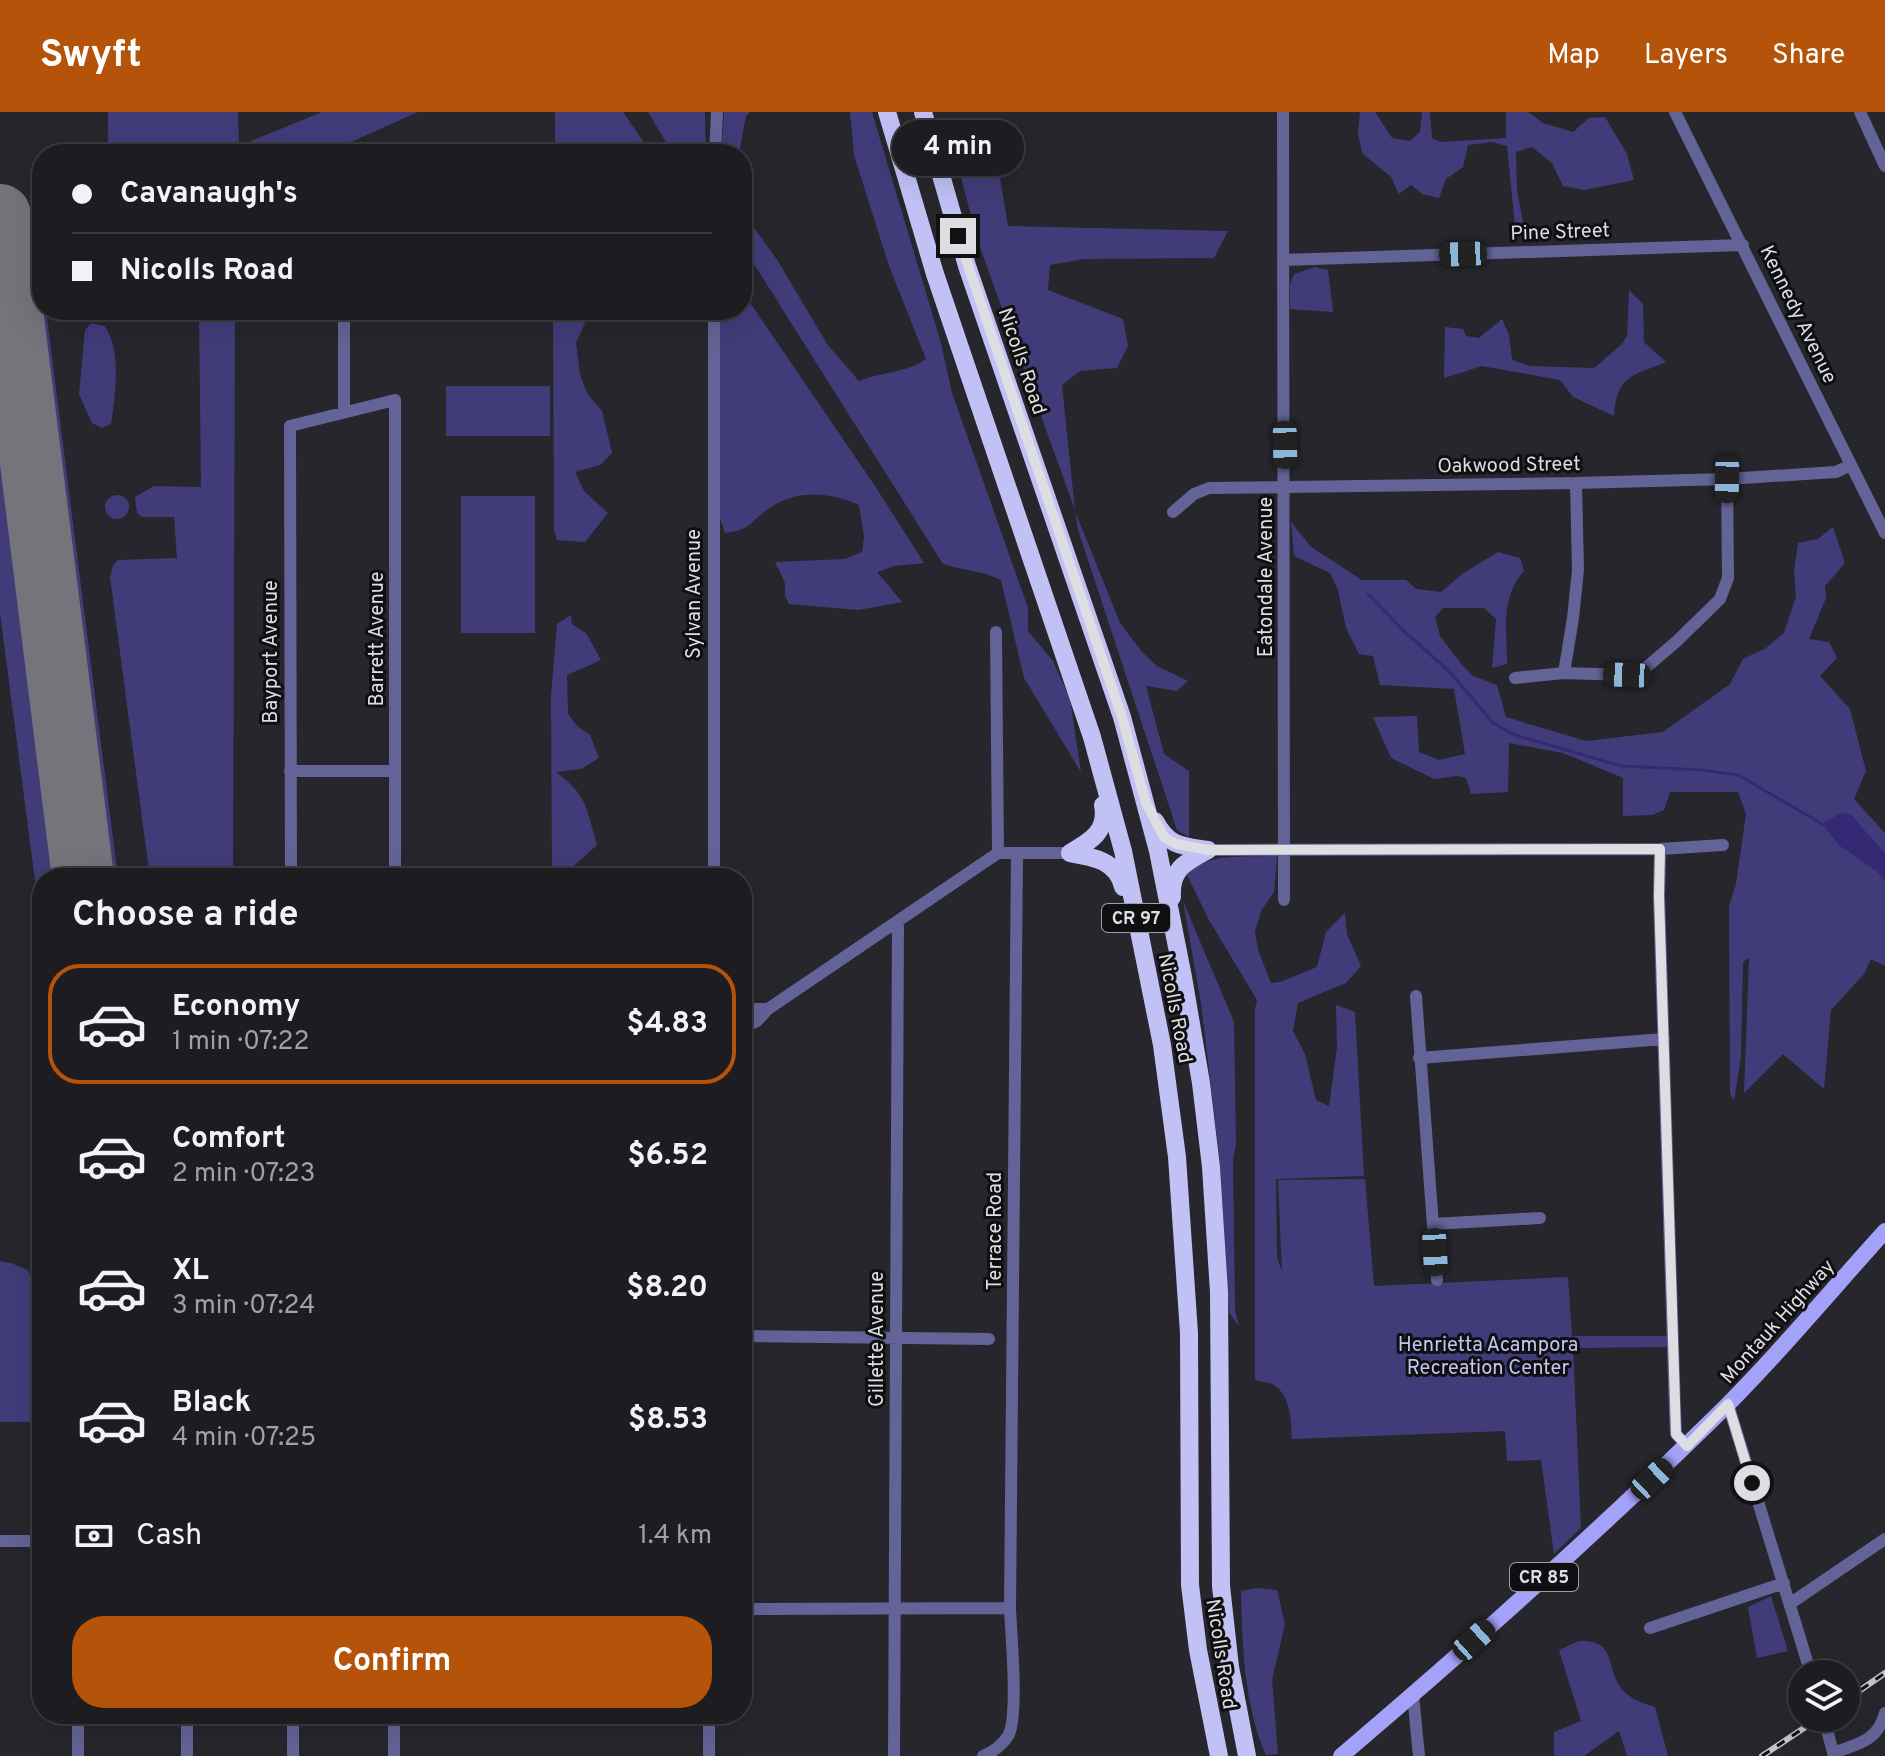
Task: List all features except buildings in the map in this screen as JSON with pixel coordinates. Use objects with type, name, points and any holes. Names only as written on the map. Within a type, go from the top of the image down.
[{"type":"highway","name":"Nicolls Road","points":[[887,112],[935,274],[1098,759],[1123,851],[1162,1045],[1177,1157],[1189,1333],[1190,1585],[1216,1751]]},
{"type":"highway","name":"Nicolls Road","points":[[923,112],[967,266],[1122,717],[1146,803],[1175,936],[1201,1083],[1211,1167],[1219,1292],[1221,1586],[1230,1667],[1247,1751]]},
{"type":"highway","points":[[930,112],[945,170],[950,207]]},
{"type":"highway","points":[[1070,853],[1092,841],[1103,826],[1105,810],[1096,779],[1098,759]]},
{"type":"highway","points":[[1146,803],[1164,837],[1176,844],[1208,850]]},
{"type":"highway","points":[[1175,936],[1171,887],[1175,873],[1181,865],[1208,850]]},
{"type":"highway","points":[[1070,853],[1095,857],[1109,864],[1121,876],[1129,911],[1136,917]]},
{"type":"main road","name":"Montauk Highway","points":[[1413,1695],[1687,1446],[1885,1231]]},
{"type":"main road","name":"CR 85","points":[[1341,1756],[1413,1695]]},
{"type":"street","points":[[715,144],[717,112]]},
{"type":"street","name":"Eatondale Avenue","points":[[1283,112],[1284,900]]},
{"type":"street","name":"Kennedy Avenue","points":[[1675,112],[1885,533]]},
{"type":"street","points":[[1860,112],[1885,166]]},
{"type":"street","name":"Pine Street","points":[[1283,260],[1743,245]]},
{"type":"street","points":[[344,320],[344,412]]},
{"type":"street","name":"Sylvan Avenue","points":[[714,320],[714,868]]},
{"type":"street","name":"Barrett Avenue","points":[[344,412],[395,400],[395,868]]},
{"type":"street","name":"Bayport Avenue","points":[[291,868],[290,426],[344,412]]},
{"type":"street","name":"Oakwood Street","points":[[1173,512],[1194,494],[1209,488],[1727,479],[1836,472],[1851,465]]},
{"type":"street","points":[[1515,678],[1564,673],[1627,675],[1642,671],[1720,599],[1728,578],[1727,479]]},
{"type":"street","points":[[1564,673],[1578,570],[1576,483]]},
{"type":"street","points":[[996,632],[998,853]]},
{"type":"street","points":[[290,771],[395,771]]},
{"type":"street","points":[[1208,850],[1660,849],[1723,845]]},
{"type":"street","points":[[1660,849],[1676,1434],[1687,1446]]},
{"type":"street","points":[[752,1023],[768,1009],[998,853],[1070,853]]},
{"type":"street","name":"Terrace Road","points":[[983,1756],[993,1752],[1009,1734],[1013,1706],[1010,1608],[1017,854]]},
{"type":"street","name":"Gillette Avenue","points":[[894,1756],[898,922]]},
{"type":"street","points":[[1416,996],[1437,1280]]},
{"type":"street","points":[[752,1009],[768,1009]]},
{"type":"street","points":[[1419,1058],[1664,1039]]},
{"type":"street","points":[[1433,1224],[1540,1218]]},
{"type":"street","points":[[752,1336],[989,1339]]},
{"type":"street","points":[[1728,1404],[1807,1660]]},
{"type":"street","points":[[1791,1603],[1885,1539]]},
{"type":"street","points":[[0,1541],[32,1541]]},
{"type":"street","points":[[1650,1628],[1784,1583]]},
{"type":"street","points":[[752,1609],[1010,1608]]},
{"type":"street","points":[[1413,1695],[1419,1756]]},
{"type":"street","points":[[1828,1732],[1834,1755],[1863,1742],[1881,1729],[1885,1713]]},
{"type":"street","points":[[78,1724],[78,1756]]},
{"type":"street","points":[[187,1724],[187,1756]]},
{"type":"street","points":[[293,1724],[293,1756]]},
{"type":"street","points":[[394,1724],[394,1756]]},
{"type":"street","points":[[709,1724],[709,1756]]},
{"type":"green space","points":[[108,112],[238,112],[239,144],[108,144]]},
{"type":"green space","points":[[322,112],[418,112],[346,144],[244,144]]},
{"type":"green space","points":[[555,112],[623,112],[645,144],[555,144]]},
{"type":"green space","points":[[648,112],[705,112],[706,144],[667,144]]},
{"type":"green space","points":[[724,112],[750,112],[746,116],[741,144],[722,144]]},
{"type":"green space","points":[[850,112],[872,112],[941,343],[952,393],[1028,608],[1028,631],[1053,661],[1070,699],[1081,772],[1024,678],[1001,580],[943,564],[752,261],[752,225],[778,261],[827,344],[859,381],[911,367],[926,359],[889,266],[854,155]]},
{"type":"green space","points":[[1360,112],[1375,112],[1392,138],[1410,141],[1420,132],[1422,112],[1430,112],[1432,138],[1440,142],[1506,138],[1506,112],[1528,112],[1543,123],[1573,132],[1589,118],[1605,117],[1627,154],[1634,180],[1584,190],[1563,186],[1552,163],[1532,147],[1516,152],[1517,190],[1526,238],[1516,236],[1507,146],[1492,142],[1468,145],[1463,167],[1446,179],[1439,198],[1422,194],[1411,185],[1399,194],[1391,177],[1362,153],[1358,133]]},
{"type":"green space","points":[[949,132],[970,156],[999,172],[1008,226],[1228,231],[1214,258],[1084,259],[1050,265],[1048,290],[1123,319],[1128,346],[1117,368],[1080,371],[1062,385],[1075,510],[978,242]]},
{"type":"green space","points":[[32,226],[32,320],[47,320],[117,868],[33,868],[0,613],[0,231]]},
{"type":"green space","points":[[1315,267],[1328,270],[1333,312],[1290,309],[1290,284],[1294,274]]},
{"type":"green space","points":[[1629,290],[1643,304],[1644,342],[1666,362],[1628,379],[1619,392],[1614,416],[1573,397],[1560,380],[1482,366],[1444,378],[1445,327],[1463,329],[1466,336],[1479,338],[1502,319],[1509,335],[1512,360],[1530,366],[1594,368],[1627,336]]},
{"type":"green space","points":[[752,306],[924,563],[895,566],[877,572],[902,602],[858,610],[789,604],[785,596],[785,583],[775,562],[845,559],[862,552],[864,537],[859,505],[824,495],[791,498],[768,509],[746,527],[725,533],[719,516],[720,320],[752,320]]},
{"type":"green space","points":[[199,320],[235,320],[233,868],[149,868],[110,577],[118,560],[177,558],[174,517],[142,517],[137,513],[135,497],[154,486],[201,487]]},
{"type":"green space","points":[[553,320],[586,320],[576,343],[580,375],[587,393],[602,411],[612,453],[600,465],[575,472],[584,491],[608,513],[585,542],[557,540],[554,530]]},
{"type":"green space","points":[[91,323],[105,326],[114,348],[115,387],[111,424],[102,428],[92,423],[79,394],[85,330]]},
{"type":"green space","points":[[446,386],[550,386],[550,436],[446,436]]},
{"type":"green space","points":[[117,495],[126,498],[129,507],[126,516],[117,519],[108,516],[105,507],[108,498]]},
{"type":"green space","points":[[461,496],[535,496],[535,633],[461,633]]},
{"type":"green space","points":[[1075,512],[1120,623],[1157,666],[1188,681],[1177,691],[1146,686],[1164,754],[1189,771],[1189,837],[1177,830],[1078,530]]},
{"type":"green space","points":[[1291,522],[1311,547],[1362,580],[1406,580],[1416,589],[1441,592],[1462,574],[1498,552],[1520,558],[1524,571],[1511,592],[1506,615],[1507,664],[1492,668],[1496,619],[1484,608],[1443,608],[1435,617],[1440,636],[1473,676],[1497,685],[1506,717],[1586,741],[1663,732],[1730,684],[1743,659],[1766,648],[1784,633],[1796,597],[1794,571],[1798,543],[1818,539],[1833,527],[1845,563],[1825,586],[1826,598],[1809,639],[1829,642],[1837,658],[1820,676],[1850,709],[1866,771],[1854,799],[1885,833],[1885,854],[1851,815],[1839,845],[1885,880],[1885,966],[1871,959],[1864,974],[1831,1010],[1824,1089],[1783,1054],[1744,1093],[1749,958],[1743,962],[1741,1056],[1734,1101],[1730,1093],[1729,906],[1736,884],[1746,814],[1738,792],[1670,792],[1664,810],[1652,815],[1623,816],[1623,778],[1563,753],[1509,743],[1508,792],[1471,794],[1466,778],[1434,779],[1391,758],[1373,717],[1417,716],[1419,752],[1439,760],[1465,754],[1454,689],[1380,685],[1373,656],[1359,654],[1346,628],[1338,590],[1330,573],[1294,556]]},
{"type":"green space","points":[[571,615],[572,624],[586,633],[601,660],[567,675],[568,714],[577,726],[590,735],[599,758],[581,769],[556,772],[580,796],[597,845],[572,868],[552,868],[551,696],[557,624]]},
{"type":"green space","name":"Henrietta Acampora Recreation Center","points":[[1277,856],[1274,892],[1261,911],[1255,932],[1258,950],[1271,983],[1317,967],[1326,932],[1345,913],[1347,934],[1361,966],[1346,983],[1298,1003],[1293,1031],[1305,1054],[1316,1100],[1329,1106],[1337,1048],[1336,1005],[1355,1012],[1364,1176],[1276,1179],[1277,1258],[1282,1271],[1278,1180],[1365,1179],[1374,1286],[1568,1277],[1572,1336],[1670,1336],[1670,1347],[1573,1348],[1581,1528],[1554,1554],[1541,1460],[1507,1461],[1505,1431],[1292,1439],[1289,1409],[1284,1396],[1272,1384],[1255,1380],[1257,1000],[1209,920],[1187,875],[1203,862],[1215,859]]},
{"type":"green space","points":[[1183,901],[1234,1022],[1235,1310],[1239,1326],[1229,1313],[1220,1163],[1201,1003]]},
{"type":"green space","points":[[0,1261],[28,1270],[32,1282],[32,1422],[0,1422]]},
{"type":"green space","points":[[1257,1588],[1277,1590],[1285,1624],[1272,1680],[1278,1754],[1266,1755],[1253,1716],[1246,1674],[1241,1591]]},
{"type":"green space","points":[[1771,1596],[1788,1651],[1757,1658],[1748,1607]]},
{"type":"green space","points":[[1579,1641],[1591,1642],[1605,1649],[1624,1692],[1655,1707],[1668,1756],[1627,1756],[1619,1731],[1584,1756],[1554,1756],[1554,1732],[1581,1721],[1559,1650]]},
{"type":"shaded area","points":[[1841,813],[1851,815],[1885,854],[1885,880],[1839,845],[1822,824]]},
{"type":"waterway","points":[[1368,594],[1449,671],[1493,723],[1515,735],[1621,766],[1738,775],[1824,825]]},
{"type":"runway","points":[[0,215],[82,868]]},
{"type":"railway","points":[[1860,1690],[1885,1673]]},
{"type":"railway","points":[[1762,1756],[1798,1732]]},
{"type":"route","points":[[958,236],[1122,717],[1146,803],[1164,837],[1176,844],[1208,850],[1660,849],[1676,1434],[1687,1446],[1728,1404],[1752,1483]]}]
